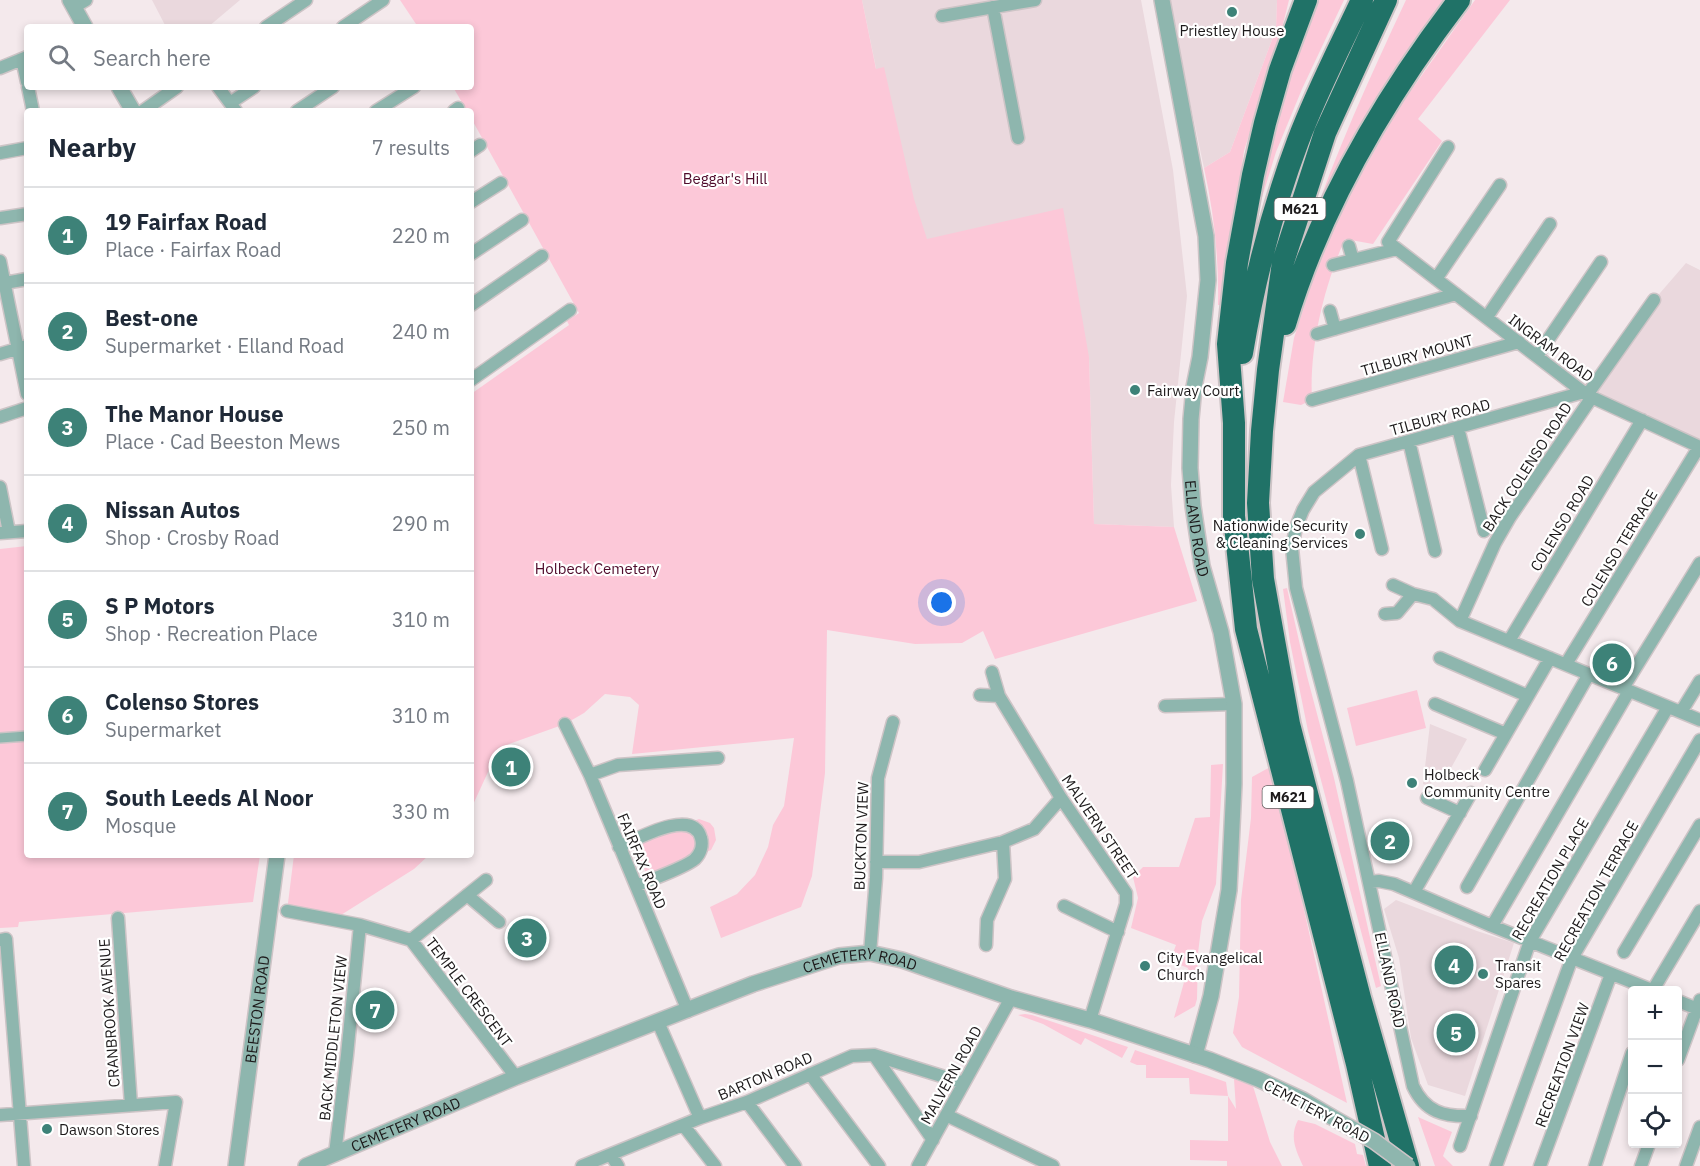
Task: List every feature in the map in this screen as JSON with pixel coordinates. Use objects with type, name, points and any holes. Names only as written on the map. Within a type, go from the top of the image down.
[{"type":"highway","points":[[1234,423],[1228,344],[1237,263],[1265,123],[1280,70],[1306,0]]},
{"type":"highway","name":"M621","points":[[1362,0],[1298,140],[1251,294],[1241,355],[1234,423],[1234,516],[1246,629],[1357,1064],[1380,1166]]},
{"type":"highway","name":"M621","points":[[1386,0],[1325,133],[1283,262],[1273,326],[1262,431],[1258,503],[1263,579],[1289,724],[1360,998],[1408,1166]]},
{"type":"highway","points":[[1262,431],[1282,337],[1297,284],[1322,227],[1357,154],[1404,78],[1459,0]]},
{"type":"street","points":[[270,24],[306,0]]},
{"type":"street","points":[[347,24],[383,0]]},
{"type":"street","points":[[942,16],[1035,0]]},
{"type":"street","name":"ELLAND ROAD","points":[[1162,0],[1206,236],[1208,280],[1191,419],[1190,468],[1193,506],[1202,566],[1221,632],[1234,704],[1234,784],[1229,890],[1211,996],[1195,1055]]},
{"type":"street","points":[[77,2],[83,24]]},
{"type":"street","points":[[993,8],[1018,138]]},
{"type":"street","points":[[0,68],[24,58]]},
{"type":"street","points":[[29,90],[32,108]]},
{"type":"street","points":[[121,90],[131,108]]},
{"type":"street","points":[[147,108],[172,90]]},
{"type":"street","points":[[220,90],[233,107],[251,90]]},
{"type":"street","points":[[302,108],[328,90]]},
{"type":"street","points":[[381,108],[409,90]]},
{"type":"street","points":[[159,99],[166,108]]},
{"type":"street","points":[[1397,249],[1388,242],[1448,147]]},
{"type":"street","points":[[0,153],[24,149]]},
{"type":"street","points":[[474,200],[501,183]]},
{"type":"street","points":[[1436,279],[1500,185]]},
{"type":"street","points":[[0,218],[24,214]]},
{"type":"street","points":[[474,252],[522,220]]},
{"type":"street","points":[[1487,317],[1550,224]]},
{"type":"street","points":[[1349,246],[1353,260]]},
{"type":"street","points":[[1333,265],[1397,249]]},
{"type":"street","name":"INGRAM ROAD","points":[[1397,249],[1588,395],[1699,447]]},
{"type":"street","points":[[474,303],[542,256]]},
{"type":"street","points":[[0,261],[22,347],[24,366]]},
{"type":"street","points":[[1537,356],[1601,262]]},
{"type":"street","points":[[5,283],[24,280]]},
{"type":"street","points":[[1317,334],[1456,294]]},
{"type":"street","name":"BACK COLENSO ROAD","points":[[1460,621],[1484,566],[1505,526],[1588,395],[1654,300]]},
{"type":"street","points":[[474,378],[570,310]]},
{"type":"street","points":[[1330,311],[1335,329]]},
{"type":"street","name":"TILBURY MOUNT","points":[[1318,384],[1318,398],[1519,342]]},
{"type":"street","points":[[0,354],[22,347]]},
{"type":"street","name":"TILBURY ROAD","points":[[1314,492],[1359,455],[1588,395]]},
{"type":"street","points":[[0,417],[24,409]]},
{"type":"street","name":"COLENSO ROAD","points":[[1509,641],[1642,420]]},
{"type":"street","points":[[1458,428],[1484,531]]},
{"type":"street","points":[[1409,441],[1435,550]]},
{"type":"street","name":"COLENSO TERRACE","points":[[1566,664],[1699,447]]},
{"type":"street","points":[[1359,455],[1382,549]]},
{"type":"street","points":[[0,487],[5,533],[24,531]]},
{"type":"street","name":"ELLAND ROAD","points":[[1314,492],[1296,527],[1292,548],[1293,570],[1347,781],[1413,1086],[1423,1102],[1439,1112],[1445,1115],[1471,1116]]},
{"type":"street","points":[[1492,926],[1700,563]]},
{"type":"street","points":[[1393,585],[1413,594],[1433,599],[1460,621],[1700,720]]},
{"type":"street","points":[[1385,614],[1397,613],[1413,594]]},
{"type":"street","points":[[1440,658],[1528,696]]},
{"type":"street","points":[[1485,770],[1550,658]]},
{"type":"street","name":"MALVERN STREET","points":[[992,672],[999,696],[1061,798],[1126,893],[1126,904],[1090,1020]]},
{"type":"street","points":[[1467,887],[1589,674]]},
{"type":"street","points":[[1681,712],[1700,681]]},
{"type":"street","points":[[980,695],[999,696]]},
{"type":"street","points":[[1165,706],[1234,704]]},
{"type":"street","points":[[1435,704],[1506,734]]},
{"type":"street","name":"RECREATION PLACE","points":[[1460,1146],[1530,941],[1668,707]]},
{"type":"street","name":"BUCKTON VIEW","points":[[870,953],[876,862],[878,778],[893,722]]},
{"type":"street","name":"FAIRFAX ROAD","points":[[565,724],[590,775],[688,1011]]},
{"type":"street","points":[[0,738],[24,736]]},
{"type":"street","name":"RECREATION TERRACE","points":[[1496,1166],[1572,958],[1700,740]]},
{"type":"street","points":[[590,775],[618,765],[718,758]]},
{"type":"street","points":[[1414,892],[1471,794]]},
{"type":"street","points":[[876,862],[919,861],[1003,842],[1034,829],[1061,798]]},
{"type":"street","points":[[1427,798],[1460,813]]},
{"type":"street","points":[[620,846],[676,824],[689,824],[699,833],[702,846],[696,858],[636,886]]},
{"type":"street","points":[[1624,952],[1700,825]]},
{"type":"street","points":[[986,945],[987,920],[1005,879],[1003,842]]},
{"type":"street","name":"BEESTON ROAD","points":[[236,1166],[277,858]]},
{"type":"street","points":[[411,940],[486,880]]},
{"type":"street","points":[[1369,882],[1394,884],[1642,986]]},
{"type":"street","points":[[467,895],[500,922]]},
{"type":"street","points":[[1064,906],[1118,932]]},
{"type":"street","name":"TEMPLE CRESCENT","points":[[287,911],[360,925],[411,940],[516,1077]]},
{"type":"street","points":[[1654,986],[1700,911]]},
{"type":"street","name":"CRANBROOK AVENUE","points":[[118,918],[130,1105]]},
{"type":"street","name":"BACK MIDDLETON VIEW","points":[[335,1154],[360,925]]},
{"type":"street","points":[[3,940],[24,1166]]},
{"type":"street","name":"CEMETERY ROAD","points":[[306,1166],[516,1077],[810,964],[839,956],[870,953],[902,960],[1011,998],[1090,1020],[1258,1079],[1303,1100],[1374,1141],[1408,1166]]},
{"type":"street","name":"RECREATION VIEW","points":[[1540,1166],[1611,974]]},
{"type":"street","name":"MALVERN ROAD","points":[[918,1166],[1011,998]]},
{"type":"street","points":[[1682,1002],[1698,1006],[1682,1047]]},
{"type":"street","points":[[658,1022],[700,1118]]},
{"type":"street","points":[[874,1055],[933,1140]]},
{"type":"street","name":"BARTON ROAD","points":[[582,1166],[700,1118],[747,1102],[852,1056],[874,1055],[964,1083]]},
{"type":"street","points":[[1595,1166],[1628,1065]]},
{"type":"street","points":[[810,1074],[879,1166]]},
{"type":"street","points":[[0,1114],[176,1102],[165,1166]]},
{"type":"street","points":[[747,1102],[795,1166]]},
{"type":"street","points":[[946,1115],[1053,1166]]},
{"type":"street","points":[[684,1126],[715,1166]]},
{"type":"street","points":[[1686,1166],[1700,1127]]},
{"type":"street","points":[[1641,1166],[1647,1148]]},
{"type":"street","points":[[610,1155],[618,1166]]},
{"type":"shaded area","points":[[152,0],[240,0],[212,24],[164,24]]},
{"type":"shaded area","points":[[862,0],[1141,0],[1173,170],[1187,296],[1174,422],[1171,485],[1174,527],[1094,524],[1089,357],[912,243]]},
{"type":"shaded area","points":[[1168,0],[1277,0],[1276,29],[1230,152],[1204,168]]},
{"type":"shaded area","points":[[1686,263],[1700,270],[1700,447],[1587,395],[1654,300]]},
{"type":"shaded area","points":[[1430,724],[1467,739],[1445,779],[1436,776],[1429,786],[1423,784]]},
{"type":"shaded area","points":[[1396,900],[1514,943],[1465,1096],[1428,1085],[1411,1038],[1399,958],[1384,909]]},
{"type":"green space","points":[[400,0],[862,0],[876,69],[884,67],[914,199],[927,239],[1063,208],[1089,357],[1094,524],[1174,527],[1197,601],[995,659],[983,631],[962,643],[915,644],[827,630],[825,773],[812,876],[801,907],[721,938],[710,907],[737,894],[755,875],[768,847],[773,825],[784,806],[794,738],[632,754],[639,705],[630,697],[605,694],[584,713],[565,724],[509,744],[494,759],[474,802],[474,392],[569,325],[567,321],[579,313],[474,123],[474,108],[465,108],[455,90],[474,90],[474,24],[416,24]]},
{"type":"green space","points":[[1277,0],[1289,0],[1244,151],[1223,305],[1218,305],[1215,236],[1204,168],[1230,152],[1276,29]]},
{"type":"green space","points":[[1315,0],[1344,0],[1302,89],[1276,152],[1249,240],[1260,177],[1287,82]]},
{"type":"green space","points":[[1406,0],[1453,0],[1308,234],[1341,145]]},
{"type":"green space","points":[[1475,0],[1510,0],[1418,119],[1442,141],[1373,244],[1345,239],[1337,257],[1320,318],[1313,360],[1312,400],[1301,405],[1283,402],[1294,338],[1315,273],[1345,203],[1398,109]]},
{"type":"green space","points":[[24,546],[24,858],[260,858],[253,902],[19,922],[18,927],[0,928],[0,549]]},
{"type":"green space","points":[[1287,588],[1334,778],[1381,986],[1376,988],[1308,731],[1290,642],[1283,589]]},
{"type":"green space","points":[[1417,690],[1426,728],[1356,746],[1347,708]]},
{"type":"green space","points":[[1223,764],[1216,884],[1202,921],[1198,953],[1197,999],[1195,1006],[1174,1018],[1188,968],[1170,961],[1176,945],[1131,928],[1138,898],[1133,877],[1143,867],[1179,867],[1195,818],[1210,817],[1211,765]]},
{"type":"green space","points":[[1272,766],[1347,1103],[1242,1047],[1233,1033],[1239,997],[1241,900],[1251,818],[1252,777]]},
{"type":"green space","points":[[699,819],[710,823],[714,828],[716,840],[711,850],[648,878],[634,844]]},
{"type":"green space","points":[[294,858],[426,858],[414,869],[333,920],[287,911]]},
{"type":"green space","points":[[1025,1014],[1128,1047],[1122,1058],[1085,1038],[1081,1045],[1043,1024],[1018,1015]]},
{"type":"green space","points":[[1135,1050],[1226,1082],[1228,1096],[1190,1094],[1189,1078],[1146,1078],[1146,1065],[1130,1062]]},
{"type":"green space","points":[[1234,1079],[1253,1086],[1270,1142],[1282,1166],[1227,1166],[1227,1161],[1190,1160],[1190,1140],[1228,1141],[1228,1096],[1236,1109]]},
{"type":"green space","points":[[1418,1117],[1452,1132],[1443,1156],[1453,1166],[1435,1166]]},
{"type":"green space","points":[[1298,1120],[1315,1124],[1355,1144],[1357,1154],[1363,1155],[1366,1166],[1303,1166],[1294,1138]]},
{"type":"place","name":"Priestley House","points":[[1232,12]]},
{"type":"place","name":"Fairway Court","points":[[1135,390]]},
{"type":"place","name":"Nationwide Security & Cleaning Services","points":[[1360,534]]},
{"type":"place","name":"Colenso Stores","points":[[1612,663]]},
{"type":"place","name":"19 Fairfax Road","points":[[511,767]]},
{"type":"place","name":"Holbeck Community Centre","points":[[1412,783]]},
{"type":"place","name":"Best-one","points":[[1390,841]]},
{"type":"place","name":"The Manor House","points":[[527,938]]},
{"type":"place","name":"Nissan Autos","points":[[1454,965]]},
{"type":"place","name":"City Evangelical Church","points":[[1145,966]]},
{"type":"place","name":"Transit Spares","points":[[1483,974]]},
{"type":"place","name":"South Leeds Al Noor","points":[[375,1010]]},
{"type":"place","name":"S P Motors","points":[[1456,1033]]},
{"type":"place","name":"Dawson Stores","points":[[47,1129]]},
{"type":"park label","name":"Beggar's Hill","points":[[725,178]]},
{"type":"park label","name":"Holbeck Cemetery","points":[[597,568]]}]
